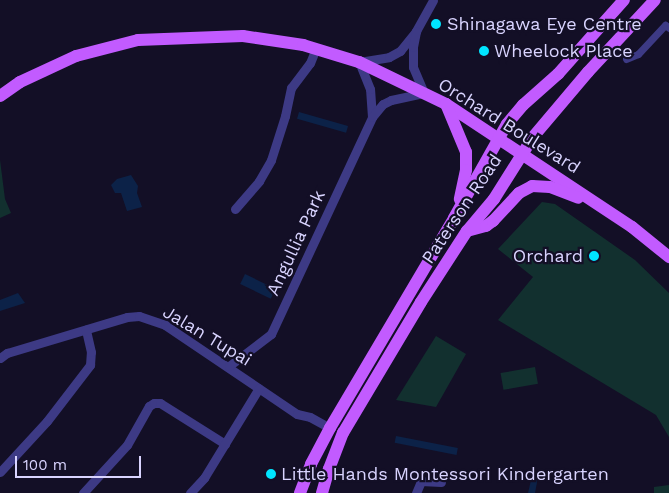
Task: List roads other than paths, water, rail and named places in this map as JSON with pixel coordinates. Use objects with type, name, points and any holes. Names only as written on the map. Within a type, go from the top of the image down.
[{"type":"main road","name":"Paterson Road","points":[[300,493],[311,464],[330,428],[507,124],[523,105],[558,74],[624,0]]},
{"type":"main road","name":"Paterson Road","points":[[322,493],[329,469],[344,433],[421,302],[467,231],[494,198],[522,152],[588,72],[655,0]]},
{"type":"main road","name":"Orchard Boulevard","points":[[0,96],[20,82],[76,56],[138,40],[243,36],[273,39],[316,48],[359,62],[446,104],[498,139],[522,152],[669,257]]},
{"type":"main road","points":[[446,104],[466,152],[466,170],[454,218]]},
{"type":"main road","points":[[467,231],[486,226],[494,221],[519,193],[532,186],[550,187],[602,208]]},
{"type":"street","points":[[359,62],[376,60],[394,54],[407,44],[416,32],[433,0]]},
{"type":"street","points":[[626,59],[638,54],[665,25],[669,28]]},
{"type":"street","points":[[416,32],[413,47],[413,67],[416,78],[424,93]]},
{"type":"street","points":[[235,210],[259,181],[271,160],[285,116],[291,88],[310,63],[316,48]]},
{"type":"street","name":"Angullia Park","points":[[359,62],[370,89],[372,117]]},
{"type":"street","name":"Angullia Park","points":[[229,366],[271,334],[372,117],[383,104],[391,100],[424,93]]},
{"type":"street","name":"Jalan Tupai","points":[[0,358],[7,353],[127,317],[139,316],[165,325],[229,366],[297,414],[310,417],[330,428]]},
{"type":"street","points":[[0,472],[47,421],[90,366],[91,352],[86,330]]},
{"type":"street","points":[[190,493],[204,478],[259,388]]},
{"type":"street","points":[[83,493],[127,446],[149,406],[154,403],[160,403],[225,444]]},
{"type":"street","points":[[416,493],[421,481],[441,482]]},
{"type":"water","points":[[299,112],[348,126],[346,133],[297,119]]},
{"type":"water","points":[[131,175],[138,186],[137,193],[142,207],[127,211],[121,193],[115,193],[111,185],[117,179]]},
{"type":"water","points":[[245,274],[276,289],[271,299],[240,284]]},
{"type":"water","points":[[18,293],[25,303],[0,311],[0,300]]},
{"type":"water","points":[[396,436],[458,448],[457,455],[395,443]]},
{"type":"water","points":[[532,476],[538,477],[535,493],[528,493]]},
{"type":"place","name":"Shinagawa Eye Centre","points":[[436,24]]},
{"type":"place","name":"Wheelock Place","points":[[484,51]]},
{"type":"place","name":"Orchard","points":[[594,256]]},
{"type":"place","name":"Little Hands Montessori Kindergarten","points":[[271,474]]}]
